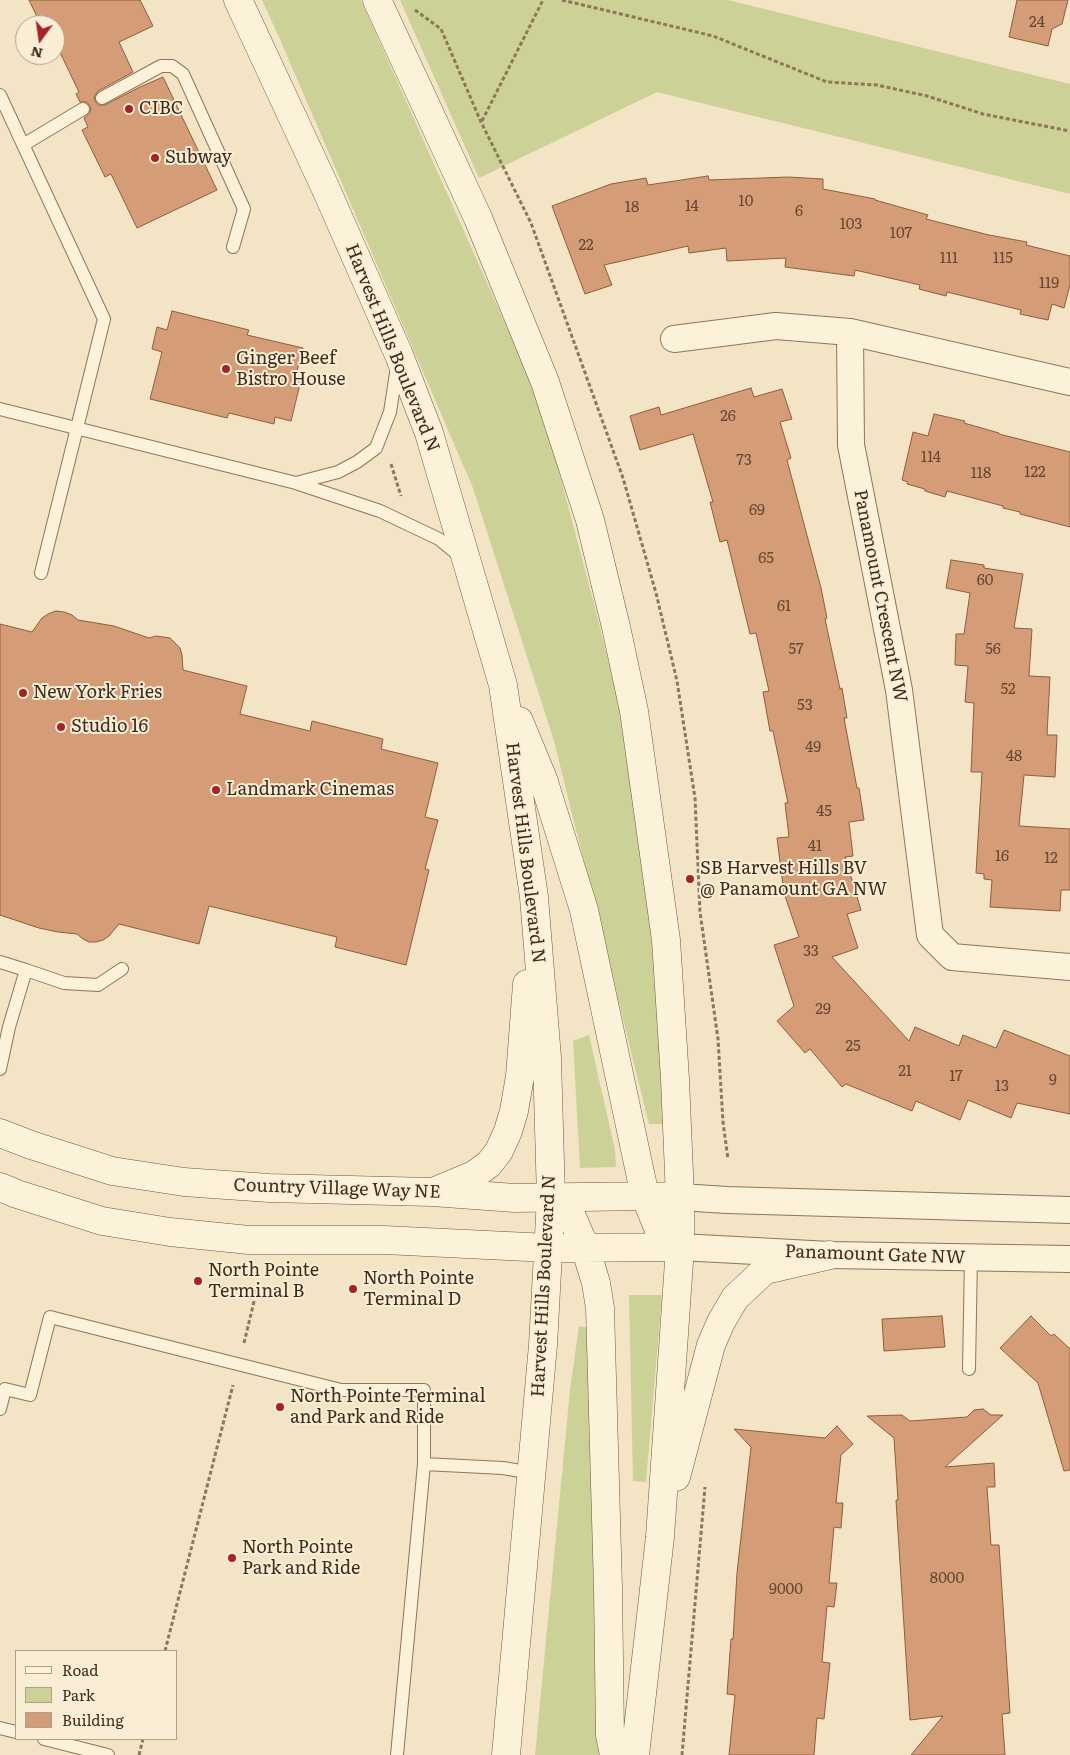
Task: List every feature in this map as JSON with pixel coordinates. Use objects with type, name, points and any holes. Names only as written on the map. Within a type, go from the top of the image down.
[{"type":"main road","name":"Harvest Hills Boulevard N","points":[[238,0],[325,186],[399,355],[429,433],[503,685],[534,897],[547,1058],[551,1198],[543,1345],[506,1755]]},
{"type":"main road","points":[[377,0],[478,218],[545,382],[592,530],[616,627],[634,711],[651,826],[666,940],[675,1079],[680,1246],[660,1537],[635,1755]]},
{"type":"main road","points":[[503,685],[543,779],[584,910],[645,1196],[659,1230],[680,1246]]},
{"type":"main road","points":[[432,1192],[474,1175],[489,1164],[499,1151],[508,1131],[514,1111],[520,1076],[534,897]]},
{"type":"main road","name":"Country Village Way NE","points":[[0,1133],[31,1145],[112,1170],[184,1182],[269,1188],[432,1192],[516,1198],[680,1197]]},
{"type":"main road","points":[[0,1187],[102,1220],[170,1232],[249,1240],[384,1240],[549,1248],[680,1246]]},
{"type":"main road","points":[[551,1198],[572,1217],[585,1247],[596,1283],[600,1308],[610,1735],[614,1755]]},
{"type":"main road","points":[[660,1537],[711,1345],[721,1322],[735,1298],[766,1270],[830,1255]]},
{"type":"street","points":[[674,339],[776,326],[850,332],[1070,382]]},
{"type":"street","name":"Panamount Crescent NW","points":[[850,332],[851,445],[899,690],[930,935],[952,958],[1070,967]]},
{"type":"street","points":[[680,1197],[1070,1210]]},
{"type":"street","name":"Panamount Gate NW","points":[[680,1246],[830,1255],[1070,1259]]},
{"type":"lane","points":[[102,98],[161,66],[172,66],[183,74],[244,209],[233,247]]},
{"type":"lane","points":[[0,95],[104,319],[41,573]]},
{"type":"lane","points":[[23,144],[84,109]]},
{"type":"lane","points":[[296,483],[338,472],[357,462],[376,448],[390,412],[399,355]]},
{"type":"lane","points":[[0,410],[296,483],[380,511],[439,540],[467,561]]},
{"type":"lane","points":[[0,962],[64,984],[98,985],[122,969]]},
{"type":"lane","points":[[0,1069],[9,1028],[26,970]]},
{"type":"lane","points":[[969,1369],[971,1257]]},
{"type":"lane","points":[[0,1409],[5,1389],[30,1395],[50,1318],[341,1390],[424,1390],[424,1464],[397,1755]]},
{"type":"lane","points":[[424,1464],[503,1468],[532,1473]]},
{"type":"lane","points":[[0,1728],[15,1732]]},
{"type":"lane","points":[[48,1740],[108,1755]]},
{"type":"path","points":[[413,9],[441,29],[481,122],[543,0]]},
{"type":"path","points":[[562,0],[714,36],[827,82],[877,85],[927,96],[983,114],[1070,131]]},
{"type":"path","points":[[391,463],[402,502]]},
{"type":"path","points":[[165,1650],[258,1285]]},
{"type":"path","points":[[682,1755],[705,1486]]},
{"type":"path","points":[[139,1755],[143,1740]]},
{"type":"green space","points":[[262,0],[361,0],[541,404],[597,615],[630,749],[656,946],[665,1124],[649,1124],[554,741],[473,488]]},
{"type":"green space","points":[[400,0],[728,0],[1070,84],[1070,194],[657,92],[479,178]]},
{"type":"green space","points":[[589,1035],[615,1150],[616,1167],[580,1168],[573,1041]]},
{"type":"green space","points":[[629,1295],[662,1295],[646,1482],[633,1481]]},
{"type":"green space","points":[[579,1326],[589,1328],[602,1755],[535,1755],[570,1390]]},
{"type":"building","points":[[29,0],[140,0],[153,26],[119,42],[133,72],[98,91],[94,97],[95,101],[98,105],[105,105],[163,77],[217,190],[137,228],[111,174],[105,177],[82,130],[88,127],[84,118],[90,113],[91,108],[87,102],[80,102],[76,94],[79,92],[65,63],[65,15],[36,15]]},
{"type":"building","points":[[1017,0],[1068,0],[1062,24],[1052,29],[1048,46],[1009,37]]},
{"type":"building","points":[[708,176],[709,180],[788,177],[823,179],[823,189],[875,199],[928,215],[926,219],[989,235],[1027,242],[1026,245],[1070,256],[1070,285],[1064,308],[1052,304],[1048,320],[1020,314],[1021,310],[947,292],[946,296],[919,289],[920,285],[855,270],[854,276],[785,267],[786,258],[727,261],[726,248],[689,253],[688,246],[604,265],[612,285],[585,294],[552,206],[611,184],[646,178],[648,185]]},
{"type":"building","points":[[172,311],[249,330],[247,335],[303,348],[295,379],[301,380],[291,421],[275,417],[274,424],[229,413],[227,418],[150,399],[162,352],[152,349],[157,327],[167,330]]},
{"type":"building","points":[[751,388],[754,397],[782,389],[792,419],[780,422],[791,458],[787,460],[821,588],[827,618],[825,619],[840,689],[842,688],[847,718],[844,718],[864,820],[849,822],[853,856],[845,857],[861,910],[847,914],[858,948],[832,957],[909,1041],[915,1027],[959,1046],[963,1035],[996,1048],[1004,1030],[1070,1056],[1070,1114],[1017,1103],[1011,1118],[968,1100],[960,1120],[916,1101],[912,1111],[846,1084],[842,1087],[810,1049],[805,1053],[777,1021],[794,1006],[774,945],[799,937],[784,893],[777,838],[789,837],[785,803],[788,803],[773,731],[770,731],[763,692],[769,691],[756,633],[750,634],[727,540],[720,542],[710,502],[713,502],[693,434],[640,450],[630,416],[659,407],[661,415]]},
{"type":"building","points":[[934,414],[965,421],[964,423],[999,434],[1070,452],[1070,527],[1020,514],[1020,512],[1003,508],[1003,506],[947,491],[945,497],[907,484],[908,482],[902,480],[913,432],[928,436]]},
{"type":"building","points":[[951,560],[984,565],[984,568],[1023,574],[1014,628],[1032,629],[1029,676],[1050,677],[1047,735],[1057,735],[1055,777],[1024,775],[1019,826],[1070,829],[1070,890],[1061,890],[1060,911],[990,907],[992,880],[984,879],[984,874],[976,873],[982,772],[971,772],[974,703],[965,702],[968,666],[955,665],[956,634],[964,634],[970,593],[946,588]]},
{"type":"building","name":"Landmark Cinemas","points":[[56,611],[72,615],[78,620],[114,626],[149,638],[156,636],[170,638],[180,648],[183,670],[247,686],[240,714],[310,731],[312,721],[383,739],[381,749],[438,763],[425,817],[438,820],[425,869],[429,870],[406,965],[335,947],[337,937],[209,906],[199,944],[119,924],[103,940],[89,942],[77,934],[39,928],[0,915],[0,624],[32,632],[42,618]]},
{"type":"building","points":[[942,1316],[945,1347],[884,1351],[882,1319]]},
{"type":"building","points":[[1031,1316],[1051,1336],[1054,1334],[1070,1349],[1070,1470],[1064,1471],[1038,1383],[1000,1348]]},
{"type":"building","points":[[983,1409],[991,1415],[1003,1415],[945,1467],[994,1463],[995,1487],[987,1487],[991,1545],[999,1545],[1010,1713],[1002,1714],[1005,1755],[911,1755],[943,1716],[910,1720],[896,1500],[898,1500],[894,1438],[867,1416],[902,1415],[910,1421],[967,1417],[974,1410]]},
{"type":"building","points":[[837,1426],[853,1444],[841,1455],[836,1503],[843,1503],[841,1528],[834,1527],[829,1583],[837,1583],[834,1607],[827,1606],[822,1662],[830,1663],[824,1719],[817,1718],[814,1755],[729,1755],[735,1695],[727,1694],[737,1573],[751,1447],[734,1429],[825,1438]]},
{"type":"place","name":"CIBC","points":[[129,109]]},
{"type":"place","name":"Subway","points":[[155,158]]},
{"type":"place","name":"Ginger Beef Bistro House","points":[[226,369]]},
{"type":"place","name":"New York Fries","points":[[23,693]]},
{"type":"place","name":"Studio 16","points":[[61,727]]},
{"type":"place","name":"Landmark Cinemas","points":[[216,790]]},
{"type":"place","name":"SB Harvest Hills BV @ Panamount GA NW","points":[[690,879]]},
{"type":"place","name":"North Pointe Terminal B","points":[[198,1281]]},
{"type":"place","name":"North Pointe Terminal D","points":[[353,1289]]},
{"type":"place","name":"North Pointe Terminal and Park and Ride","points":[[280,1407]]},
{"type":"place","name":"North Pointe Park and Ride","points":[[232,1558]]}]
